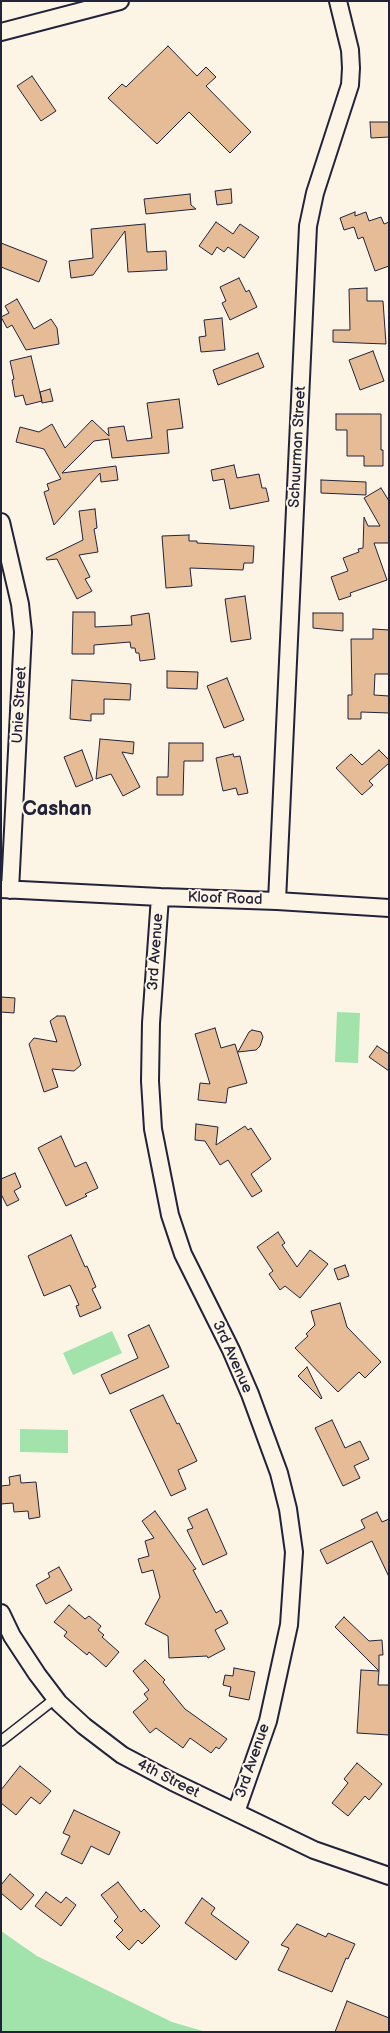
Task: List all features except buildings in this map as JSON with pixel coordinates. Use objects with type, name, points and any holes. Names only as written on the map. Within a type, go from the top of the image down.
[{"type":"street","points":[[1,32],[120,1]]},
{"type":"street","name":"Schuurman Street","points":[[277,901],[308,226],[315,193],[347,92],[351,68],[350,50],[338,1]]},
{"type":"street","name":"Unie Street","points":[[1,522],[20,604],[23,632],[6,889]]},
{"type":"street","name":"Kloof Road","points":[[6,889],[389,908]]},
{"type":"street","name":"3rd Avenue","points":[[160,897],[151,1023],[150,1081],[153,1129],[167,1199],[183,1254],[231,1350],[250,1394],[279,1472],[288,1509],[294,1552],[289,1625],[268,1721],[236,1812]]},
{"type":"street","name":"4th Street","points":[[1,1613],[22,1651],[56,1698],[84,1726],[122,1755],[314,1850],[389,1876]]},
{"type":"lane","points":[[1,1741],[56,1698]]},
{"type":"green space","points":[[337,1012],[360,1013],[358,1063],[335,1062]]},
{"type":"green space","points":[[112,1331],[122,1353],[73,1375],[63,1353]]},
{"type":"green space","points":[[20,1429],[68,1430],[68,1453],[20,1452]]},
{"type":"green space","points":[[1,1931],[37,1956],[172,2022],[206,2032],[1,2032]]},
{"type":"district","name":"Cashan","points":[[57,810]]}]
